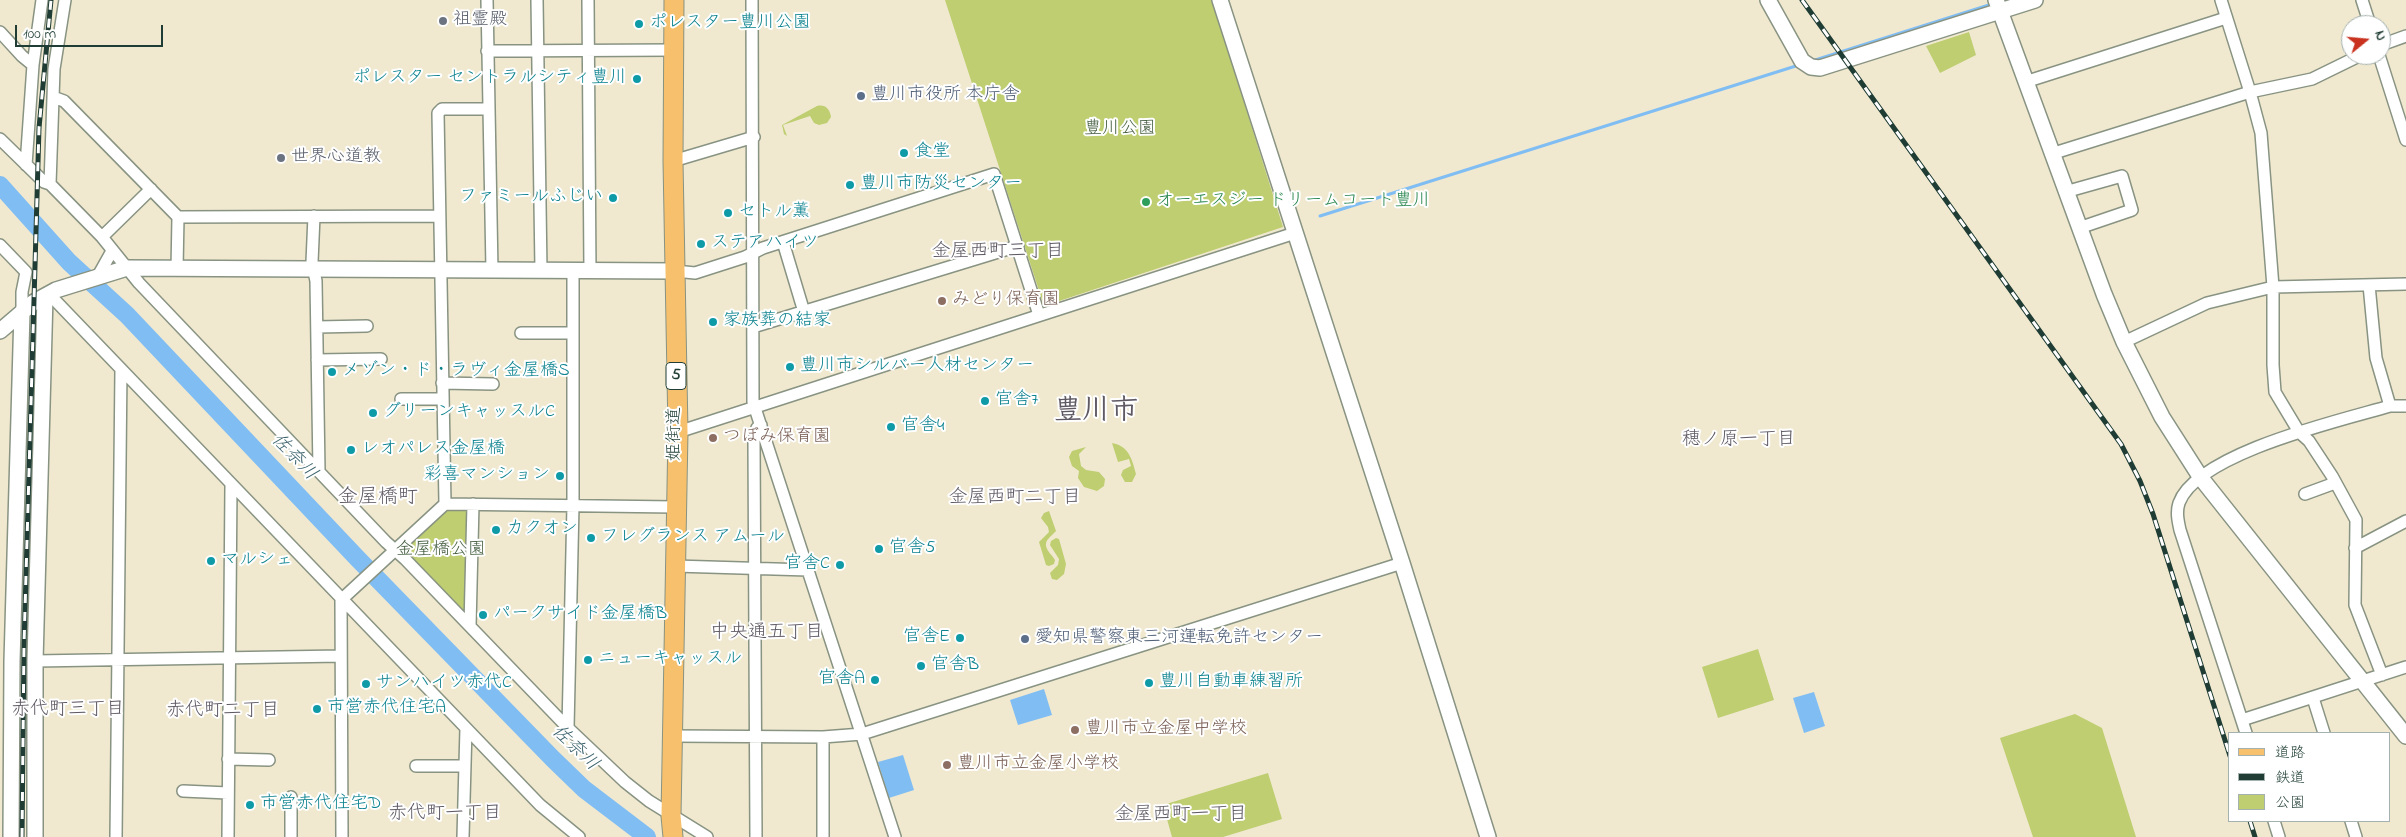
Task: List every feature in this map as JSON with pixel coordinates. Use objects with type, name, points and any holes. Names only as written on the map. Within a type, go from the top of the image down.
[{"type":"main road","name":"姫街道","points":[[672,828],[675,507],[678,432],[673,161],[674,0]]},
{"type":"street","points":[[26,165],[33,64],[42,0]]},
{"type":"street","points":[[50,184],[57,42],[65,0]]},
{"type":"street","points":[[487,0],[492,270]]},
{"type":"street","points":[[537,0],[541,270]]},
{"type":"street","points":[[588,0],[590,271]]},
{"type":"street","points":[[752,0],[754,137],[752,253],[753,402],[895,837]]},
{"type":"street","points":[[1220,0],[1402,563],[1488,837]]},
{"type":"street","points":[[1768,0],[1802,61],[1811,67],[1820,68],[1998,6],[2035,0]]},
{"type":"street","points":[[2221,0],[2261,134],[2273,287],[2275,392],[2298,432],[2310,441],[2356,520],[2355,605],[2382,675]]},
{"type":"street","points":[[2362,0],[2367,15]]},
{"type":"street","points":[[1998,6],[2064,192],[2124,342],[2162,417],[2201,478],[2406,736]]},
{"type":"street","points":[[2025,82],[2226,18]]},
{"type":"street","points":[[0,32],[22,56],[33,64]]},
{"type":"street","points":[[2391,41],[2406,36]]},
{"type":"street","points":[[487,50],[674,50]]},
{"type":"street","points":[[2052,154],[2250,92],[2312,79],[2341,64]]},
{"type":"street","points":[[2382,65],[2406,140]]},
{"type":"street","points":[[53,97],[64,102],[178,217],[177,269]]},
{"type":"street","points":[[446,504],[442,399],[438,113],[442,109],[489,109]]},
{"type":"street","points":[[673,161],[754,137]]},
{"type":"street","points":[[0,138],[44,182],[50,184],[102,237],[127,268],[319,471],[391,554],[470,626],[568,728],[672,828],[707,837]]},
{"type":"street","points":[[0,331],[34,302],[51,293],[127,268],[695,272],[994,174],[1039,315]]},
{"type":"street","points":[[2064,192],[2122,176],[2132,210],[2079,228]]},
{"type":"street","points":[[102,237],[151,189]]},
{"type":"street","points":[[314,216],[312,262],[317,327],[319,471]]},
{"type":"street","points":[[178,217],[439,216]]},
{"type":"street","points":[[678,432],[1295,233]]},
{"type":"street","points":[[783,242],[804,312]]},
{"type":"street","points":[[0,245],[26,272],[22,292],[6,661],[11,837]]},
{"type":"street","points":[[753,327],[1018,246]]},
{"type":"street","points":[[98,276],[112,251]]},
{"type":"street","points":[[568,728],[573,505],[573,270]]},
{"type":"street","points":[[2124,342],[2206,303],[2273,287],[2406,284]]},
{"type":"street","points":[[2369,285],[2376,358],[2390,406]]},
{"type":"street","points":[[51,293],[231,486],[341,600],[540,805],[579,837]]},
{"type":"street","points":[[35,837],[35,661],[51,293]]},
{"type":"street","points":[[317,327],[367,326]]},
{"type":"street","points":[[521,333],[573,333]]},
{"type":"street","points":[[317,360],[381,359]]},
{"type":"street","points":[[116,837],[121,369]]},
{"type":"street","points":[[442,384],[493,384]]},
{"type":"street","points":[[402,399],[442,399]]},
{"type":"street","points":[[2246,732],[2178,520],[2180,502],[2186,492],[2201,478],[2222,463],[2260,445],[2298,432],[2390,406],[2406,406]]},
{"type":"street","points":[[756,837],[754,441],[755,433],[761,425]]},
{"type":"street","points":[[2305,494],[2335,484]]},
{"type":"street","points":[[228,837],[231,486]]},
{"type":"street","points":[[342,837],[341,600],[352,589],[446,504],[675,507]]},
{"type":"street","points":[[470,626],[473,504]]},
{"type":"street","points":[[2355,548],[2406,521]]},
{"type":"street","points":[[673,736],[823,737],[862,734],[1402,563]]},
{"type":"street","points":[[675,566],[808,570]]},
{"type":"street","points":[[35,661],[342,656]]},
{"type":"street","points":[[2242,720],[2406,667]]},
{"type":"street","points":[[2313,698],[2324,732]]},
{"type":"street","points":[[463,837],[466,728]]},
{"type":"street","points":[[823,737],[823,837]]},
{"type":"street","points":[[228,759],[269,760]]},
{"type":"street","points":[[416,766],[465,766]]},
{"type":"street","points":[[183,791],[228,793]]},
{"type":"street","points":[[291,797],[291,837]]},
{"type":"street","points":[[2274,822],[2279,837]]},
{"type":"street","points":[[2351,822],[2356,837]]},
{"type":"green space","name":"豊川公園","points":[[945,0],[1212,0],[1283,227],[1044,306]]},
{"type":"green space","points":[[1969,32],[1976,55],[1940,73],[1926,46]]},
{"type":"green space","points":[[817,106],[825,106],[830,112],[831,117],[827,123],[819,125],[814,123],[810,116],[783,125],[787,136],[784,134],[782,125]]},
{"type":"green space","points":[[1112,443],[1122,447],[1129,454],[1136,474],[1132,482],[1125,482],[1121,475],[1123,470],[1131,466],[1129,459],[1118,462]]},
{"type":"green space","points":[[1086,447],[1079,454],[1081,466],[1086,470],[1099,472],[1105,479],[1104,486],[1097,491],[1084,487],[1078,478],[1079,471],[1072,466],[1069,457],[1072,451]]},
{"type":"green space","name":"金屋橋公園","points":[[466,509],[469,512],[466,611],[462,612],[405,553],[404,548],[446,510]]},
{"type":"green space","points":[[1049,511],[1056,531],[1046,543],[1047,549],[1055,560],[1054,564],[1049,566],[1046,565],[1039,542],[1049,532],[1048,527],[1041,518],[1044,513]]},
{"type":"green space","points":[[1056,538],[1059,539],[1066,564],[1064,574],[1057,580],[1052,579],[1050,573],[1058,565],[1059,559],[1050,545],[1051,541]]},
{"type":"green space","points":[[1758,649],[1774,700],[1718,718],[1702,667]]},
{"type":"green space","points":[[2075,714],[2102,728],[2136,837],[2033,837],[2000,738]]},
{"type":"green space","points":[[1268,773],[1282,819],[1223,837],[1172,837],[1163,805]]},
{"type":"water","points":[[1044,689],[1052,715],[1018,725],[1010,700]]},
{"type":"water","points":[[1814,692],[1825,726],[1804,733],[1793,698]]},
{"type":"water","points":[[903,755],[914,790],[889,798],[878,762]]},
{"type":"waterway","points":[[1812,61],[1992,4]]},
{"type":"waterway","points":[[1320,216],[1799,65]]},
{"type":"waterway","name":"佐奈川","points":[[0,185],[69,262],[127,315],[358,559],[553,759],[584,789],[647,837]]},
{"type":"railway","points":[[22,837],[24,644],[39,128],[51,0]]},
{"type":"railway","points":[[1802,0],[2121,444],[2140,481],[2153,514],[2228,750]]},
{"type":"railway","points":[[2250,822],[2255,837]]},
{"type":"place","name":"祖霊殿","points":[[443,21]]},
{"type":"place","name":"ポレスター豊川公園","points":[[639,24]]},
{"type":"place","name":"ポレスター セントラルシティ豊川","points":[[637,79]]},
{"type":"place","name":"豊川市役所 本庁舎","points":[[861,96]]},
{"type":"place","name":"食堂","points":[[904,153]]},
{"type":"place","name":"世界心道教","points":[[281,158]]},
{"type":"place","name":"豊川市防災センター","points":[[850,185]]},
{"type":"place","name":"ファミールふじい","points":[[613,198]]},
{"type":"place","name":"オーエスジー ドリームコート豊川","points":[[1146,202]]},
{"type":"place","name":"セトル薫","points":[[728,213]]},
{"type":"place","name":"ステアハイツ","points":[[701,244]]},
{"type":"place","name":"みどり保育園","points":[[942,301]]},
{"type":"place","name":"家族葬の結家","points":[[713,322]]},
{"type":"place","name":"豊川市シルバー人材センター","points":[[790,367]]},
{"type":"place","name":"メゾン・ド・ラヴィ金屋橋S","points":[[332,372]]},
{"type":"place","name":"官舎7","points":[[985,401]]},
{"type":"place","name":"グリーンキャッスルC","points":[[373,413]]},
{"type":"place","name":"官舎4","points":[[891,427]]},
{"type":"place","name":"つぼみ保育園","points":[[713,438]]},
{"type":"place","name":"レオパレス金屋橋","points":[[351,450]]},
{"type":"place","name":"彩喜マンション","points":[[560,476]]},
{"type":"place","name":"カクオン","points":[[496,530]]},
{"type":"place","name":"フレグランス アムール","points":[[591,538]]},
{"type":"place","name":"官舎5","points":[[879,549]]},
{"type":"place","name":"マルシェ","points":[[211,561]]},
{"type":"place","name":"官舎C","points":[[840,565]]},
{"type":"place","name":"パークサイド金屋橋B","points":[[483,615]]},
{"type":"place","name":"官舎E","points":[[960,638]]},
{"type":"place","name":"愛知県警察東三河運転免許センター","points":[[1025,639]]},
{"type":"place","name":"ニューキャッスル","points":[[588,660]]},
{"type":"place","name":"官舎B","points":[[921,666]]},
{"type":"place","name":"官舎A","points":[[875,680]]},
{"type":"place","name":"豊川自動車練習所","points":[[1149,683]]},
{"type":"place","name":"サンハイツ赤代C","points":[[366,684]]},
{"type":"place","name":"市営赤代住宅A","points":[[317,709]]},
{"type":"place","name":"豊川市立金屋中学校","points":[[1075,730]]},
{"type":"place","name":"豊川市立金屋小学校","points":[[947,765]]},
{"type":"place","name":"市営赤代住宅D","points":[[250,805]]},
{"type":"district","name":"金屋西町三丁目","points":[[998,253]]},
{"type":"district","name":"豊川市","points":[[1096,413]]},
{"type":"district","name":"穂ノ原一丁目","points":[[1739,441]]},
{"type":"district","name":"金屋橋町","points":[[378,499]]},
{"type":"district","name":"金屋西町二丁目","points":[[1015,499]]},
{"type":"district","name":"中央通五丁目","points":[[767,634]]},
{"type":"district","name":"赤代町三丁目","points":[[68,711]]},
{"type":"district","name":"赤代町二丁目","points":[[223,712]]},
{"type":"district","name":"赤代町一丁目","points":[[445,815]]},
{"type":"district","name":"金屋西町一丁目","points":[[1181,816]]}]
